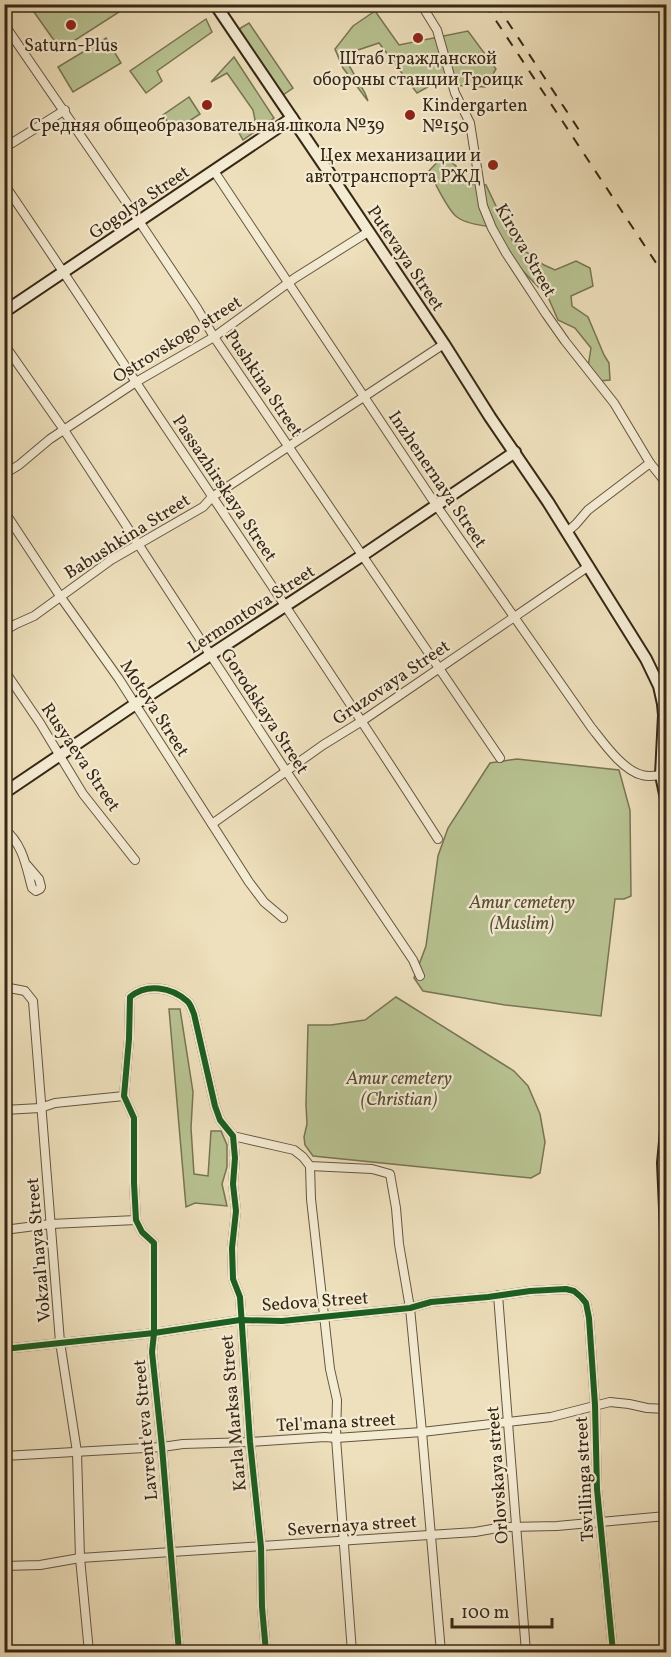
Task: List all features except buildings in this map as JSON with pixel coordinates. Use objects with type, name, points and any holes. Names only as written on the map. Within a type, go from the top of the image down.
[{"type":"street","name":"Putevaya Street","points":[[215,4],[444,344],[589,566],[646,659],[659,686],[664,715],[661,775],[666,799]]},
{"type":"street","name":"Kirova Street","points":[[421,4],[437,30],[455,93],[470,123],[483,206],[492,228],[561,335],[622,414],[650,463],[666,483]]},
{"type":"street","name":"Pushkina Street","points":[[4,24],[140,221],[214,336],[500,758]]},
{"type":"street","points":[[4,148],[65,111]]},
{"type":"street","name":"Gogolya Street","points":[[4,312],[292,118]]},
{"type":"street","name":"Inzhenernaya Street","points":[[214,171],[436,505],[591,727],[632,772],[649,776],[661,775]]},
{"type":"street","name":"Passazhirskaya Street","points":[[4,184],[286,605],[438,839]]},
{"type":"street","name":"Ostrovskogo street","points":[[4,474],[19,465],[50,439],[136,382],[214,336],[368,232]]},
{"type":"street","name":"Gorodskaya Street","points":[[4,344],[64,430],[286,771],[413,960],[420,976]]},
{"type":"street","name":"Babushkina Street","points":[[4,631],[34,616],[111,560],[203,507],[212,497],[288,445],[444,344]]},
{"type":"street","name":"Lermontova Street","points":[[4,793],[515,452]]},
{"type":"street","points":[[567,532],[588,510],[650,463]]},
{"type":"street","name":"Motova Street","points":[[4,512],[119,679],[249,882],[264,902],[283,918]]},
{"type":"street","name":"Gruzovaya Street","points":[[212,824],[323,745],[362,721],[589,566]]},
{"type":"street","name":"Rusyaeva Street","points":[[4,670],[83,794],[135,860]]},
{"type":"street","points":[[4,829],[16,841],[27,865]]},
{"type":"street","name":"Vokzal'naya Street","points":[[4,987],[25,991],[33,1001],[60,1342],[76,1452],[80,1558],[89,1653]]},
{"type":"street","points":[[4,1230],[51,1224],[136,1220],[134,1118],[124,1096],[130,997],[141,989],[160,988],[189,1002],[220,1120],[233,1136],[294,1150],[310,1166],[311,1199],[330,1369],[337,1400],[336,1438],[352,1653]]},
{"type":"street","points":[[4,1110],[40,1108],[55,1103],[124,1096]]},
{"type":"street","points":[[666,1131],[663,1163],[666,1231]]},
{"type":"street","name":"Karla Marksa Street","points":[[233,1136],[235,1158],[233,1184],[236,1211],[232,1248],[233,1279],[240,1297],[249,1442],[261,1547],[262,1607],[266,1653]]},
{"type":"street","points":[[310,1166],[372,1170],[390,1174],[410,1308],[441,1653]]},
{"type":"street","name":"Lavrent'eva Street","points":[[136,1220],[142,1232],[154,1243],[152,1352],[179,1653]]},
{"type":"street","name":"Sedova Street","points":[[4,1349],[154,1333],[240,1320],[282,1321],[410,1308],[431,1302],[530,1291],[566,1289],[574,1291],[586,1303]]},
{"type":"street","name":"Orlovskaya street","points":[[498,1295],[526,1653]]},
{"type":"street","name":"Tsvillinga street","points":[[586,1303],[595,1405],[597,1490],[613,1653]]},
{"type":"street","name":"Tel'mana street","points":[[4,1456],[422,1432],[550,1418],[610,1402],[666,1409]]},
{"type":"street","name":"Severnaya street","points":[[4,1566],[40,1565],[80,1558],[170,1551],[475,1532],[502,1527],[666,1516]]},
{"type":"green space","name":"Saturn-Plus","points":[[29,5],[130,5],[66,46],[58,46]]},
{"type":"green space","points":[[375,11],[399,45],[468,31],[496,69],[485,87],[433,84],[417,93],[379,43],[343,55],[368,101],[343,68],[335,49],[353,26]]},
{"type":"green space","points":[[206,19],[212,32],[157,71],[162,81],[146,93],[130,71]]},
{"type":"green space","points":[[249,23],[293,88],[283,95],[239,29]]},
{"type":"green space","points":[[106,38],[121,63],[73,92],[58,67]]},
{"type":"green space","points":[[234,57],[274,118],[243,140],[239,133],[255,120],[253,110],[227,73],[211,82]]},
{"type":"green space","points":[[189,97],[200,114],[174,131],[163,115]]},
{"type":"green space","points":[[443,156],[456,166],[458,179],[470,184],[486,185],[513,242],[544,265],[555,270],[576,261],[590,268],[593,286],[571,296],[572,306],[588,317],[609,363],[610,380],[599,381],[588,367],[591,348],[575,328],[558,320],[548,297],[521,269],[494,227],[465,221],[453,214],[429,171]]},
{"type":"green space","name":"Amur cemetery (Muslim)","points":[[517,759],[619,770],[630,810],[631,896],[615,899],[601,1016],[505,1005],[423,991],[414,978],[426,946],[438,856],[448,828],[490,763]]},
{"type":"green space","name":"Amur cemetery (Christian)","points":[[396,997],[514,1071],[528,1086],[540,1114],[545,1142],[540,1173],[531,1178],[313,1156],[305,1145],[304,1137],[307,1124],[308,1025],[331,1025],[365,1020]]},
{"type":"green space","points":[[169,1009],[180,1009],[193,1092],[191,1128],[194,1174],[208,1176],[211,1131],[221,1131],[227,1145],[227,1167],[222,1184],[227,1206],[195,1203],[186,1207]]},
{"type":"railway","points":[[485,4],[666,278]]},
{"type":"railway","points":[[496,4],[579,130]]},
{"type":"cycle path","points":[[179,1652],[152,1352],[154,1243],[142,1232],[136,1220],[134,1118],[124,1096],[130,997],[151,988],[159,988],[181,996],[190,1005],[215,1106],[220,1120],[233,1136],[235,1158],[233,1184],[236,1211],[232,1248],[233,1279],[240,1297],[250,1442],[261,1547],[262,1607],[266,1652]]},
{"type":"cycle path","points":[[4,1349],[154,1333],[240,1320],[282,1321],[410,1308],[431,1302],[530,1291],[566,1289],[574,1291],[586,1303],[589,1318],[595,1405],[597,1489],[613,1652]]},
{"type":"place","name":"Saturn-Plus","points":[[71,25]]},
{"type":"place","name":"Штаб гражданской обороны станции Троицк","points":[[418,38]]},
{"type":"place","name":"Средняя общеобразовательная школа №39","points":[[207,105]]},
{"type":"place","name":"Kindergarten №150","points":[[410,115]]},
{"type":"place","name":"Цех механизации и автотранспорта РЖД","points":[[493,165]]}]
